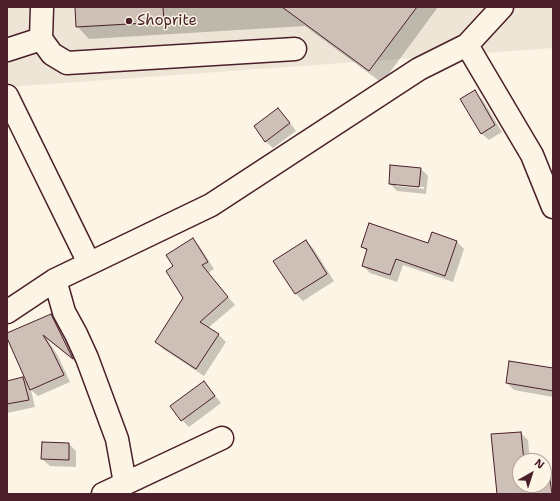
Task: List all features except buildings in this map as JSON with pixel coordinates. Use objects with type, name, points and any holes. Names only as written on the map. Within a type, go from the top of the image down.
[{"type":"street","points":[[42,7],[41,39],[52,54],[67,63],[295,48]]},
{"type":"street","points":[[7,312],[55,280],[211,205],[419,69],[467,45],[502,7]]},
{"type":"street","points":[[7,50],[41,39]]},
{"type":"street","points":[[467,45],[532,155],[553,207]]},
{"type":"street","points":[[7,96],[89,263]]},
{"type":"street","points":[[55,280],[64,312],[87,358],[117,439],[125,484]]},
{"type":"street","points":[[103,494],[222,438]]},
{"type":"shaded area","points":[[7,7],[553,7],[553,48],[7,87]]},
{"type":"place","name":"Shoprite","points":[[129,21]]}]
